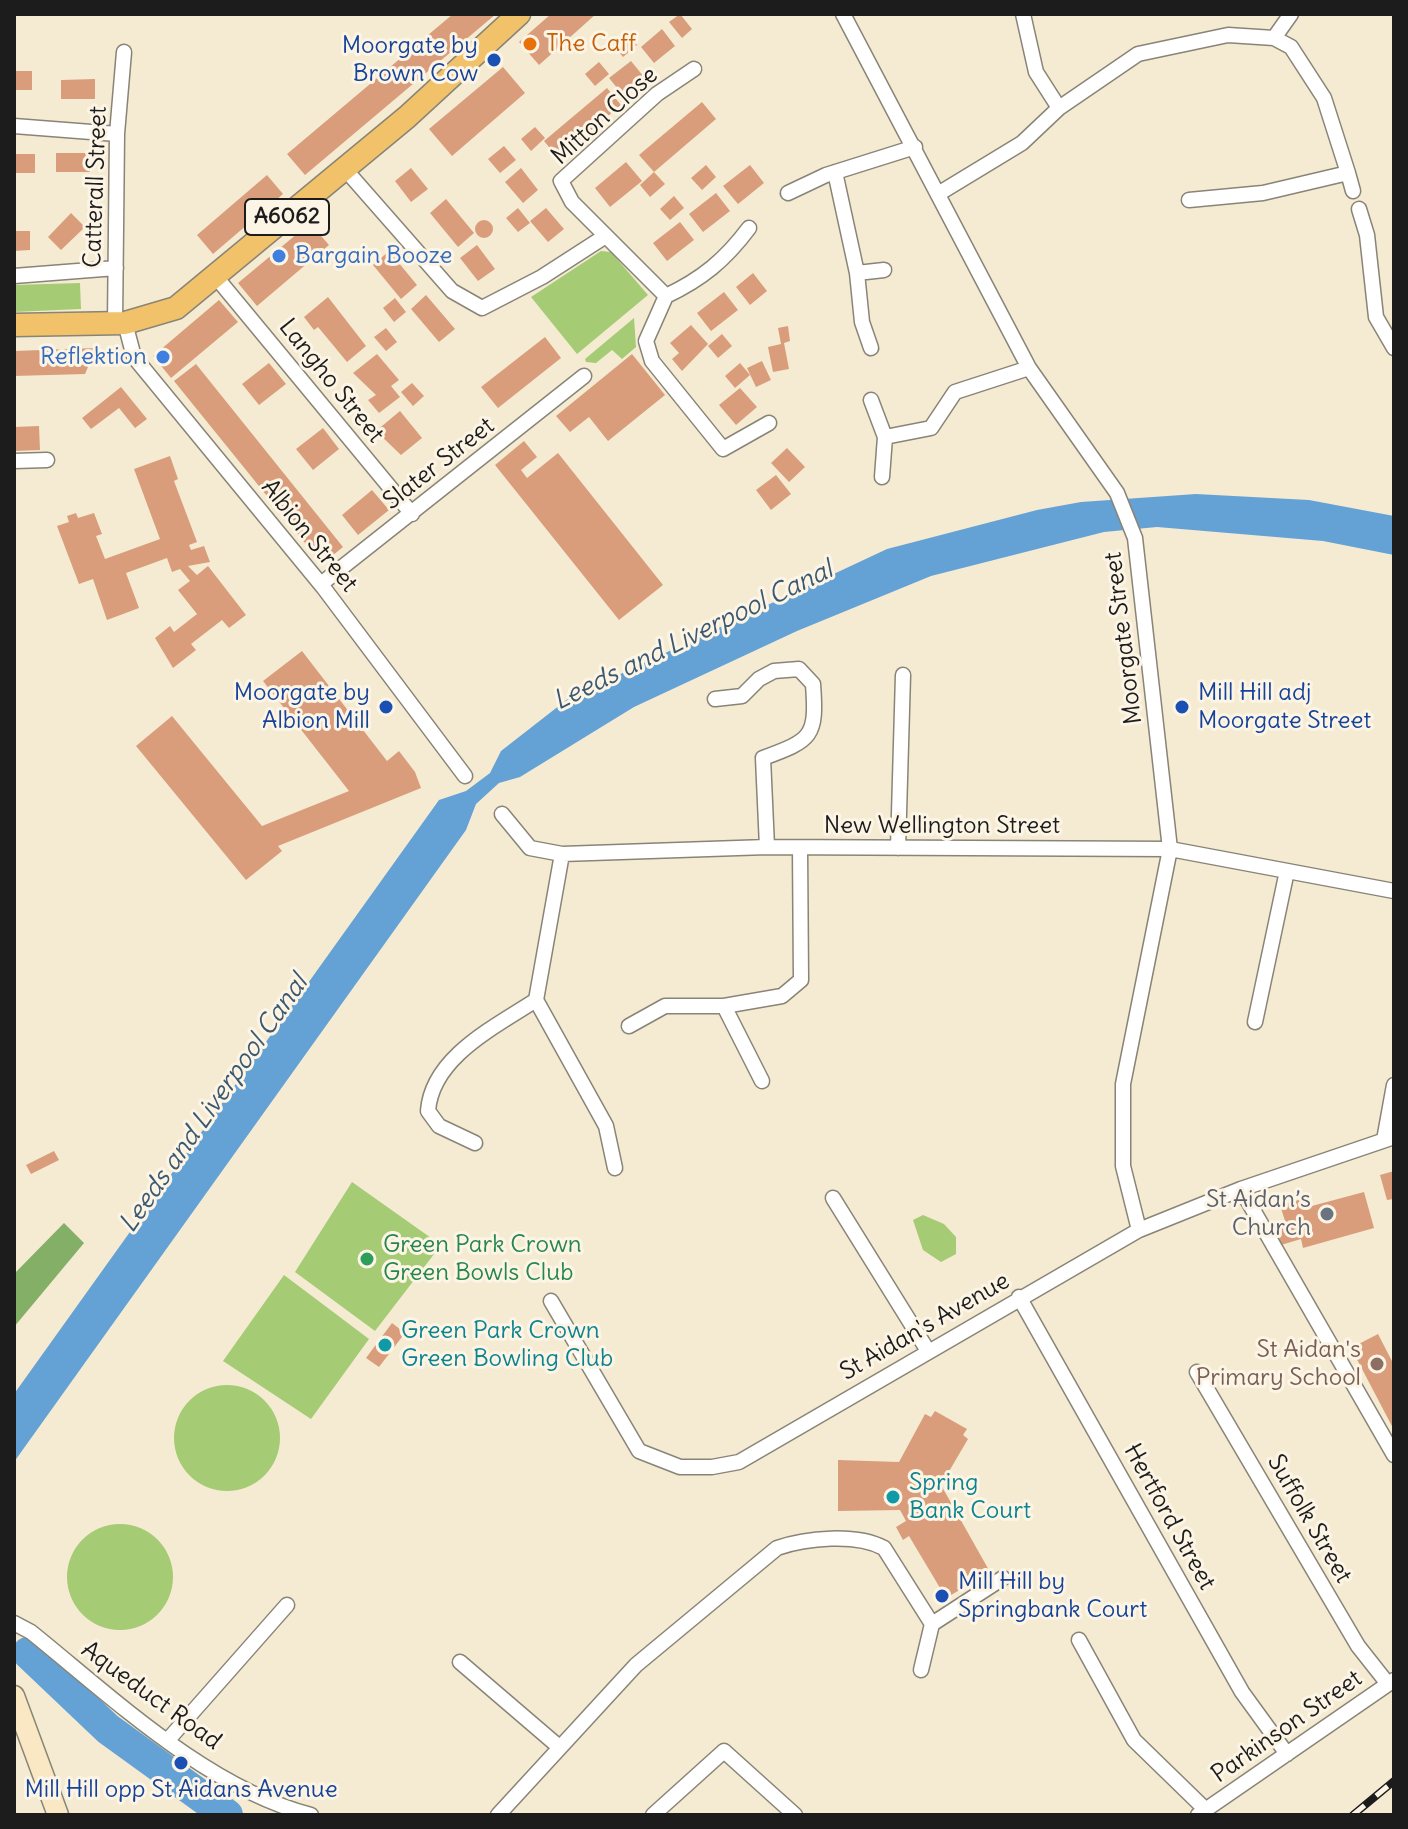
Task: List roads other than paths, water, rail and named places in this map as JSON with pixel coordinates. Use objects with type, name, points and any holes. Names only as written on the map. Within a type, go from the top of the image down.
[{"type":"main road","name":"A6062","points":[[14,325],[120,323],[176,308],[344,168],[519,14]]},
{"type":"main road","points":[[14,1696],[58,1815]]},
{"type":"street","name":"Moorgate Street","points":[[843,14],[1029,368],[1117,493],[1135,538],[1170,849],[1123,1084],[1123,1166],[1139,1230]]},
{"type":"street","points":[[1023,14],[1036,72],[1059,108]]},
{"type":"street","points":[[1274,38],[1291,14]]},
{"type":"street","points":[[938,194],[1022,143],[1059,108],[1138,54],[1228,35],[1274,38],[1291,47],[1324,98],[1353,191]]},
{"type":"street","name":"Catterall Street","points":[[120,323],[116,268],[117,134],[124,52]]},
{"type":"street","name":"Mitton Close","points":[[604,237],[572,202],[561,181],[657,94],[694,69]]},
{"type":"street","points":[[14,126],[117,134]]},
{"type":"street","points":[[788,193],[835,172],[915,147]]},
{"type":"street","points":[[344,168],[452,291],[482,308],[542,277],[604,237],[666,296]]},
{"type":"street","points":[[835,172],[857,273],[862,322],[871,348]]},
{"type":"street","points":[[1189,200],[1263,193],[1348,173]]},
{"type":"street","points":[[1359,209],[1367,235],[1376,317],[1394,348]]},
{"type":"street","points":[[749,228],[729,255],[698,280],[666,296],[646,341],[652,361],[723,449],[769,423]]},
{"type":"street","points":[[14,276],[116,268]]},
{"type":"street","points":[[857,273],[884,270]]},
{"type":"street","name":"Langho Street","points":[[216,277],[412,514]]},
{"type":"street","name":"Albion Street","points":[[120,323],[134,357],[321,584],[465,776]]},
{"type":"street","points":[[885,437],[931,428],[955,392],[1029,368]]},
{"type":"street","name":"Slater Street","points":[[321,584],[584,376]]},
{"type":"street","points":[[871,400],[885,437],[882,477]]},
{"type":"street","points":[[14,461],[47,460]]},
{"type":"street","points":[[715,699],[742,696],[759,679],[774,671],[799,669],[813,684],[816,720],[801,744],[763,758],[767,847]]},
{"type":"street","points":[[898,848],[903,675]]},
{"type":"street","name":"New Wellington Street","points":[[502,814],[530,848],[562,854],[767,847],[1170,849],[1394,891]]},
{"type":"street","points":[[629,1026],[665,1006],[724,1006],[782,996],[801,980],[800,848]]},
{"type":"street","points":[[562,854],[536,1000],[606,1126],[615,1168]]},
{"type":"street","points":[[1255,1022],[1287,871]]},
{"type":"street","points":[[475,1143],[439,1126],[428,1111],[429,1091],[471,1042],[536,1000]]},
{"type":"street","points":[[724,1006],[762,1081]]},
{"type":"street","points":[[1389,1138],[1394,1085]]},
{"type":"street","name":"St Aidan's Avenue","points":[[551,1301],[639,1451],[680,1467],[712,1467],[739,1462],[1139,1230],[1241,1189],[1389,1138]]},
{"type":"street","points":[[1241,1189],[1394,1455]]},
{"type":"street","points":[[833,1198],[928,1351]]},
{"type":"street","name":"Hertford Street","points":[[1019,1297],[1242,1692],[1287,1754]]},
{"type":"street","name":"Suffolk Street","points":[[1197,1372],[1358,1646],[1391,1682]]},
{"type":"street","points":[[498,1815],[558,1746],[636,1665],[777,1548],[872,1541],[884,1548],[894,1561],[932,1624]]},
{"type":"street","points":[[921,1670],[932,1624],[1003,1578]]},
{"type":"street","points":[[167,1741],[287,1605]]},
{"type":"street","name":"Aqueduct Road","points":[[14,1623],[31,1632],[167,1741],[239,1785],[292,1810],[311,1815]]},
{"type":"street","points":[[1079,1640],[1134,1740],[1202,1812]]},
{"type":"street","points":[[460,1662],[558,1746]]},
{"type":"street","name":"Parkinson Street","points":[[1202,1812],[1391,1682]]},
{"type":"street","points":[[653,1815],[724,1751],[795,1815]]},
{"type":"water","points":[[1196,494],[1309,500],[1394,516],[1394,555],[1323,541],[1157,527],[1104,532],[931,576],[797,631],[634,707],[520,777],[499,783],[476,804],[466,830],[14,1462],[14,1394],[439,800],[466,791],[490,773],[501,751],[569,698],[887,549],[1037,510],[1081,502]]},
{"type":"waterway","points":[[28,1653],[108,1729],[227,1815]]},
{"type":"railway","points":[[1353,1815],[1394,1781]]},
{"type":"place","name":"The Caff","points":[[530,44]]},
{"type":"place","name":"Moorgate by Brown Cow","points":[[494,60]]},
{"type":"place","name":"Bargain Booze","points":[[279,256]]},
{"type":"place","name":"Reflektion","points":[[163,357]]},
{"type":"place","name":"Moorgate by Albion Mill","points":[[386,707]]},
{"type":"place","name":"Mill Hill adj Moorgate Street","points":[[1182,707]]},
{"type":"place","name":"St Aidan’s Church","points":[[1327,1214]]},
{"type":"place","name":"Green Park Crown Green Bowls Club","points":[[367,1259]]},
{"type":"place","name":"Green Park Crown Green Bowling Club","points":[[385,1345]]},
{"type":"place","name":"St Aidan's Primary School","points":[[1377,1364]]},
{"type":"place","name":"Spring Bank Court","points":[[893,1497]]},
{"type":"place","name":"Mill Hill by Springbank Court","points":[[942,1596]]},
{"type":"place","name":"Mill Hill opp St Aidans Avenue","points":[[181,1763]]},
{"type":"water label","name":"Leeds and Liverpool Canal","points":[[693,636]]},
{"type":"water label","name":"Leeds and Liverpool Canal","points":[[214,1104]]}]
